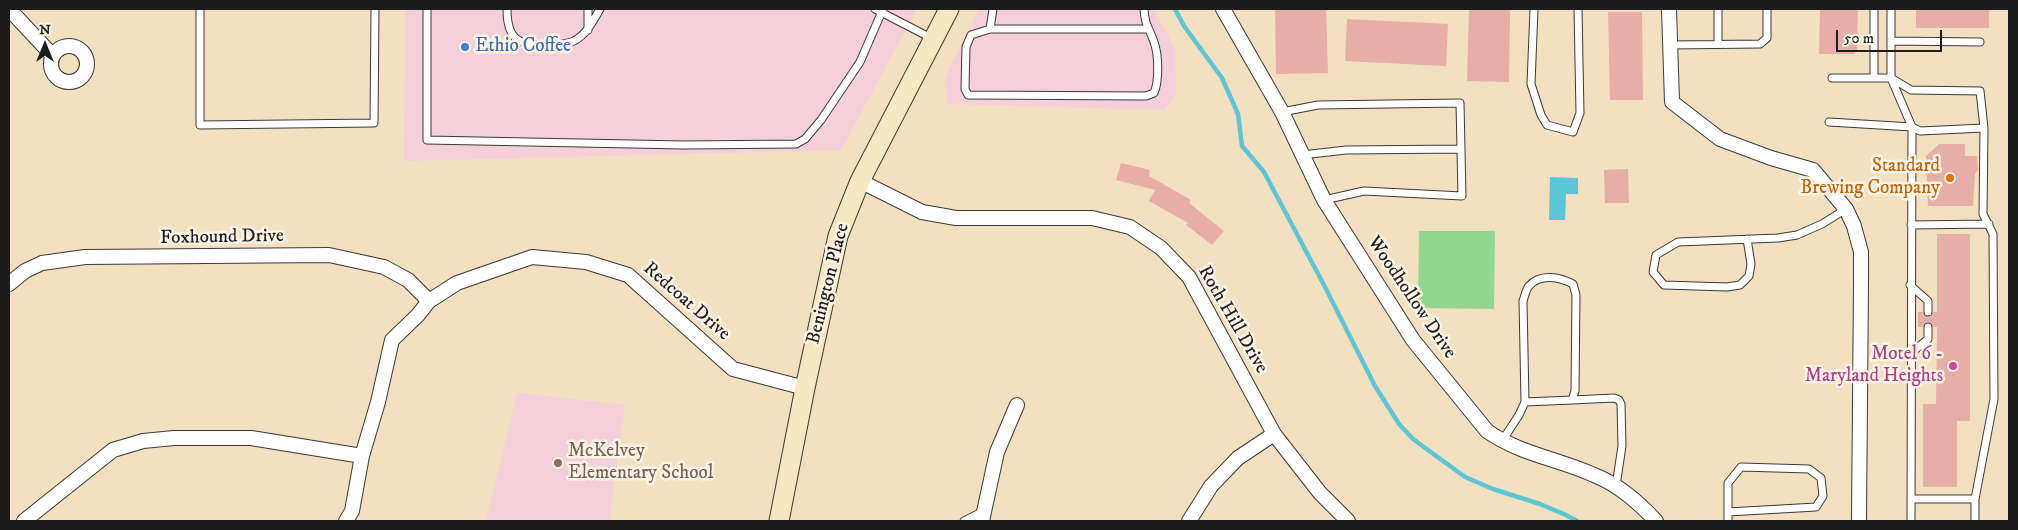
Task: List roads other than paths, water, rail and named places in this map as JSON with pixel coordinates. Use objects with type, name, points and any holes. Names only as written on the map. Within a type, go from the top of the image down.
[{"type":"main road","name":"Benington Place","points":[[779,521],[805,388],[838,236],[860,181],[949,9]]},
{"type":"street","points":[[9,9],[53,56]]},
{"type":"street","name":"Woodhollow Drive","points":[[1223,9],[1282,112],[1324,200],[1413,340],[1487,431],[1502,441],[1523,450],[1595,475],[1616,486],[1639,504],[1656,521]]},
{"type":"street","points":[[1669,9],[1672,102],[1720,139],[1771,158],[1813,170],[1846,209],[1854,226],[1860,252],[1859,521]]},
{"type":"street","name":"Roth Hill Drive","points":[[860,181],[922,212],[956,218],[1092,218],[1130,227],[1160,248],[1190,277],[1274,434],[1320,493],[1348,521]]},
{"type":"street","name":"Foxhound Drive","points":[[9,284],[25,270],[42,262],[85,257],[329,255],[384,267],[408,280],[429,301]]},
{"type":"street","name":"Redcoat Drive","points":[[346,521],[352,511],[362,456],[378,402],[392,340],[429,301],[457,283],[532,257],[586,262],[628,275],[733,369],[805,388]]},
{"type":"street","points":[[982,517],[997,452],[1017,405]]},
{"type":"street","points":[[1189,521],[1211,486],[1238,458],[1274,434]]},
{"type":"street","points":[[24,521],[113,450],[143,441],[174,438],[251,438],[362,456]]},
{"type":"lane","points":[[200,9],[200,125],[374,123],[375,9]]},
{"type":"lane","points":[[427,9],[427,140],[683,145],[796,144],[805,139],[821,120],[860,62],[880,10],[933,40]]},
{"type":"lane","points":[[507,9],[507,21],[515,40],[532,46],[563,45],[574,41],[588,31],[600,9]]},
{"type":"lane","points":[[588,9],[588,31]]},
{"type":"lane","points":[[990,29],[993,9]]},
{"type":"lane","points":[[1144,9],[1145,24],[1148,29],[1156,45],[1158,84],[1154,93],[1146,96],[968,95],[965,89],[966,48],[971,35],[990,29],[1148,29]]},
{"type":"lane","points":[[1534,9],[1531,84],[1541,115],[1547,125],[1573,132],[1580,114],[1578,9]]},
{"type":"lane","points":[[1718,9],[1718,44]]},
{"type":"lane","points":[[1670,45],[1760,44],[1767,38],[1767,9]]},
{"type":"lane","points":[[1874,9],[1874,78]]},
{"type":"lane","points":[[1891,9],[1891,78],[1912,127],[1910,285],[1911,521]]},
{"type":"lane","points":[[1891,41],[1980,42]]},
{"type":"lane","points":[[1832,78],[1891,78],[1911,90],[1980,90],[1984,128],[1983,214],[1993,234],[1994,399],[1975,499],[1975,521]]},
{"type":"lane","points":[[1282,112],[1318,105],[1460,103],[1462,196],[1364,191],[1324,200]]},
{"type":"lane","points":[[1829,122],[1912,127],[1920,131],[1984,128]]},
{"type":"lane","points":[[1302,155],[1346,150],[1461,149]]},
{"type":"lane","points":[[1748,239],[1751,264],[1749,276],[1740,285],[1727,287],[1664,285],[1653,272],[1656,255],[1678,242],[1797,235],[1822,224],[1846,209]]},
{"type":"lane","points":[[1911,225],[1989,224]]},
{"type":"lane","points":[[1502,441],[1525,402],[1523,301],[1528,287],[1539,279],[1561,278],[1573,284],[1576,295],[1575,391],[1572,400]]},
{"type":"lane","points":[[1910,285],[1928,301],[1928,312]]},
{"type":"lane","points":[[1910,354],[1928,339],[1928,327]]},
{"type":"lane","points":[[1525,402],[1614,398],[1619,400],[1621,404],[1622,446],[1616,486]]},
{"type":"lane","points":[[1728,512],[1816,507],[1822,496],[1821,478],[1809,468],[1741,467],[1728,483],[1728,512],[1728,521]]},
{"type":"lane","points":[[1911,499],[1975,499]]},
{"type":"lane","points":[[964,521],[982,517]]},
{"type":"water","points":[[1550,177],[1578,178],[1578,194],[1566,194],[1565,220],[1549,220]]},
{"type":"waterway","points":[[1175,9],[1184,26],[1222,78],[1238,114],[1242,146],[1264,172],[1375,386],[1399,424],[1413,439],[1465,477],[1493,489],[1540,504],[1577,521]]},
{"type":"place","name":"Ethio Coffee","points":[[465,47]]},
{"type":"place","name":"Standard Brewing Company","points":[[1950,178]]},
{"type":"place","name":"Motel 6 - Maryland Heights","points":[[1953,366]]},
{"type":"place","name":"McKelvey Elementary School","points":[[558,463]]}]
